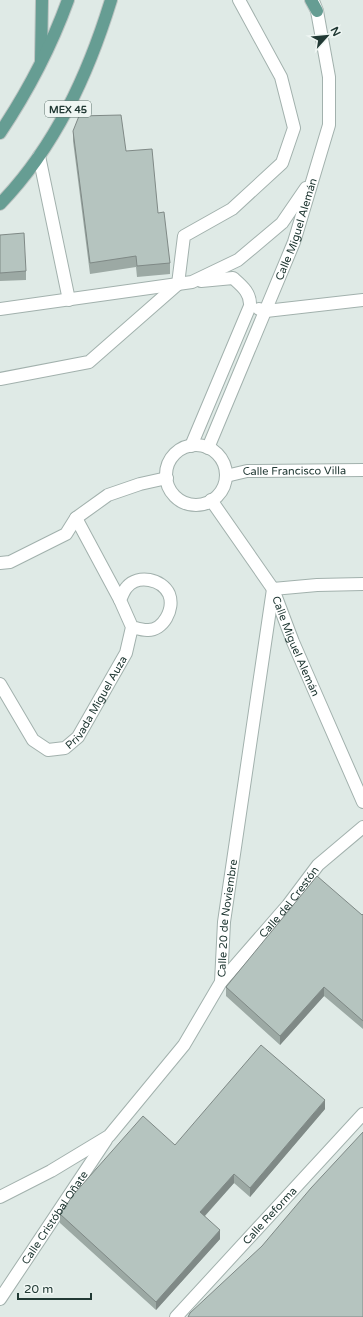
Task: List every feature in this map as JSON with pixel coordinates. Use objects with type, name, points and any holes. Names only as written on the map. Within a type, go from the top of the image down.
[{"type":"main road","points":[[41,64],[42,0]]},
{"type":"main road","points":[[0,133],[41,64],[58,28],[68,0]]},
{"type":"main road","name":"MEX 45","points":[[0,204],[39,156],[59,126],[83,79],[111,0]]},
{"type":"street","points":[[0,378],[89,362],[178,284],[184,236],[232,209],[282,163],[294,128],[281,77],[239,0]]},
{"type":"street","name":"Calle Miguel Alemán","points":[[208,448],[294,242],[329,125],[329,77],[314,4]]},
{"type":"street","points":[[39,156],[69,300]]},
{"type":"street","points":[[192,282],[238,260],[282,223],[304,194],[318,164]]},
{"type":"street","points":[[0,309],[192,282],[233,278],[244,286],[250,303],[191,446]]},
{"type":"street","points":[[250,303],[266,311],[363,300]]},
{"type":"street","points":[[191,446],[208,448],[214,451],[221,458],[225,467],[226,476],[221,490],[211,500],[202,504],[192,505],[183,502],[175,496],[170,488],[167,478],[167,468],[171,459],[177,452],[191,446]]},
{"type":"street","name":"Calle Francisco Villa","points":[[226,476],[247,471],[363,470]]},
{"type":"street","points":[[0,563],[10,562],[66,534],[76,518],[108,495],[140,484],[167,478]]},
{"type":"street","name":"Calle Miguel Alemán","points":[[211,500],[273,590],[293,642],[363,802]]},
{"type":"street","points":[[76,518],[120,600],[132,627],[148,631],[162,624],[170,610],[169,594],[158,582],[142,579],[128,586],[120,600]]},
{"type":"street","points":[[273,590],[317,585],[363,584]]},
{"type":"street","name":"Calle 20 de Noviembre","points":[[0,1197],[51,1171],[109,1136],[184,1045],[221,982],[224,922],[273,590]]},
{"type":"street","name":"Privada Miguel Auza","points":[[0,684],[33,740],[48,750],[65,748],[78,737],[126,653],[132,627]]},
{"type":"street","name":"Calle del Crestón","points":[[221,982],[288,905],[318,865],[363,827]]},
{"type":"street","name":"Calle Reforma","points":[[176,1317],[363,1114]]},
{"type":"street","name":"Calle Cristóbal Oñate","points":[[0,1299],[109,1136]]},
{"type":"building","points":[[121,115],[126,151],[152,149],[158,213],[164,212],[170,263],[137,266],[136,256],[90,263],[73,131],[79,116]]},
{"type":"building","points":[[24,233],[26,271],[0,273],[0,235]]},
{"type":"building","points":[[317,876],[362,915],[363,914],[363,1021],[324,987],[280,1036],[226,987]]},
{"type":"building","points":[[261,1045],[325,1100],[250,1188],[234,1174],[200,1212],[220,1230],[156,1302],[60,1214],[74,1194],[143,1116],[175,1145]]},
{"type":"building","points":[[363,1132],[363,1317],[188,1317],[190,1313],[262,1246],[311,1188]]}]
